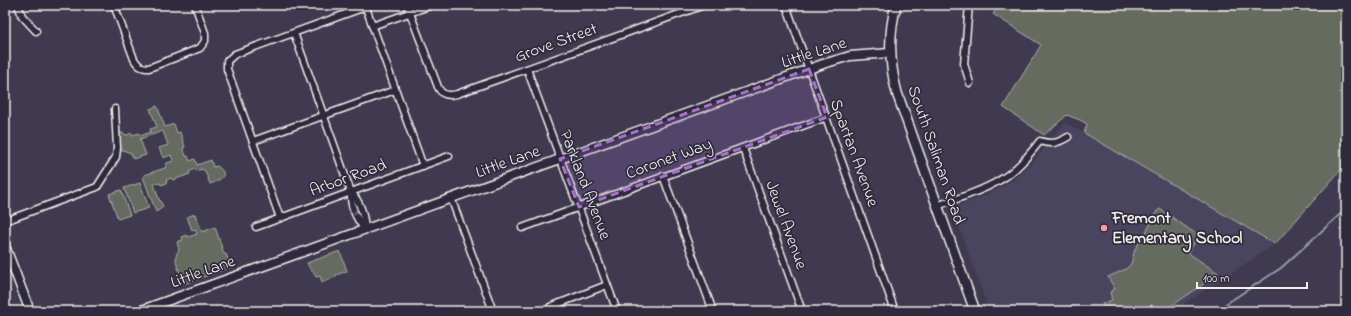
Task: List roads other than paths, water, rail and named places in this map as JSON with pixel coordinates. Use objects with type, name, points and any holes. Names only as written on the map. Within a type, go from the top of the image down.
[{"type":"main road","name":"South Saliman Road","points":[[896,5],[892,27],[890,53],[893,78],[900,105],[975,311]]},
{"type":"street","points":[[18,5],[22,16],[36,31]]},
{"type":"street","points":[[114,5],[134,59],[137,65],[143,68],[149,68],[200,48],[205,41],[205,33],[196,5]]},
{"type":"street","points":[[408,5],[410,13]]},
{"type":"street","points":[[372,26],[432,5]]},
{"type":"street","name":"Grove Street","points":[[410,13],[438,87],[441,92],[449,95],[457,94],[704,5]]},
{"type":"street","name":"Spartan Avenue","points":[[786,5],[895,311]]},
{"type":"street","points":[[969,5],[964,64],[970,83]]},
{"type":"street","points":[[280,218],[227,69],[228,59],[235,54],[365,6],[423,166]]},
{"type":"street","points":[[294,33],[351,192],[358,199],[364,217],[365,230]]},
{"type":"street","name":"Little Lane","points":[[139,311],[809,69],[850,56],[890,53]]},
{"type":"street","name":"Parkland Avenue","points":[[527,69],[617,311]]},
{"type":"street","points":[[253,141],[395,90]]},
{"type":"street","points":[[5,221],[97,187],[116,157],[115,109]]},
{"type":"street","name":"Coronet Way","points":[[522,228],[827,117]]},
{"type":"street","points":[[937,206],[978,191],[1001,179],[1030,154],[1040,141],[1046,143],[1056,143],[1068,138]]},
{"type":"street","name":"Jewel Avenue","points":[[743,148],[802,311]]},
{"type":"street","name":"Arbor Road","points":[[256,226],[449,156]]},
{"type":"street","points":[[664,176],[713,311]]},
{"type":"street","points":[[451,198],[493,311]]},
{"type":"street","points":[[5,246],[30,311]]},
{"type":"street","points":[[550,307],[607,286]]},
{"type":"waterway","points":[[1215,311],[1281,268],[1346,209]]},
{"type":"place","name":"Fremont Elementary School","points":[[1104,228]]}]
